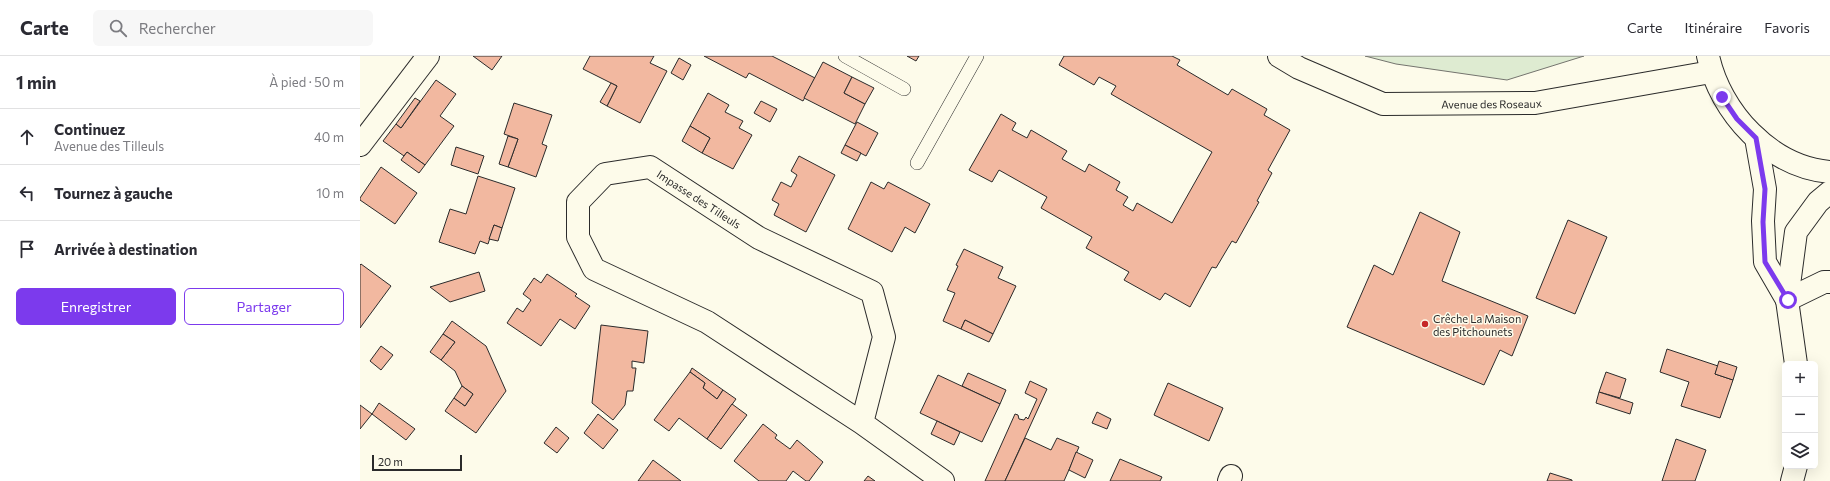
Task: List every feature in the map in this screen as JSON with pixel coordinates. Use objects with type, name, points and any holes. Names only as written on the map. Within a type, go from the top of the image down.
[{"type":"street","points":[[360,145],[428,56]]},
{"type":"street","name":"Avenue des Roseaux","points":[[1279,56],[1299,68],[1383,104],[1535,103],[1710,64]]},
{"type":"street","points":[[1710,64],[1722,97],[1733,113],[1756,138],[1777,153],[1801,164],[1830,172]]},
{"type":"street","points":[[1756,138],[1765,189],[1763,222],[1765,262],[1788,300]]},
{"type":"street","name":"Impasse des Tilleuls","points":[[862,423],[884,337],[872,292],[759,238],[650,167],[606,174],[578,202],[578,237],[594,269],[707,322],[862,423],[943,481]]},
{"type":"street","points":[[1796,361],[1788,300],[1796,232],[1818,202],[1830,192]]},
{"type":"street","points":[[1788,300],[1824,282],[1830,282]]},
{"type":"street","points":[[1792,481],[1795,469]]},
{"type":"lane","points":[[845,56],[904,89]]},
{"type":"lane","points":[[917,163],[977,56]]},
{"type":"green space","points":[[1365,56],[1584,56],[1507,80],[1396,64]]},
{"type":"building","points":[[473,56],[502,56],[492,70]]},
{"type":"building","points":[[590,56],[654,56],[650,63],[667,71],[640,123],[607,106],[617,86],[583,69]]},
{"type":"building","points":[[704,56],[772,56],[815,78],[803,101],[749,73],[746,78]]},
{"type":"building","points":[[907,56],[919,56],[916,61]]},
{"type":"building","points":[[1064,56],[1172,56],[1180,60],[1177,65],[1228,95],[1232,89],[1267,109],[1264,115],[1290,130],[1268,170],[1272,173],[1257,201],[1259,202],[1236,243],[1232,241],[1216,268],[1212,267],[1190,307],[1165,293],[1160,300],[1124,280],[1129,272],[1086,248],[1092,237],[1041,208],[1047,197],[999,170],[992,182],[969,170],[1001,114],[1016,123],[1012,130],[1027,138],[1031,130],[1067,151],[1062,159],[1085,172],[1089,164],[1120,182],[1116,190],[1128,197],[1123,205],[1133,211],[1137,203],[1172,223],[1212,152],[1111,94],[1116,86],[1099,77],[1094,85],[1059,65]]},
{"type":"building","points":[[679,58],[691,65],[683,80],[671,73]]},
{"type":"building","points":[[823,62],[852,77],[844,93],[865,104],[855,124],[804,98]]},
{"type":"building","points":[[852,77],[874,88],[865,104],[844,93]]},
{"type":"building","points":[[436,80],[456,94],[440,116],[454,126],[425,165],[407,152],[404,156],[383,141],[396,124],[401,128]]},
{"type":"building","points":[[611,83],[617,86],[607,106],[600,102]]},
{"type":"building","points":[[708,93],[729,105],[725,112],[743,121],[739,128],[752,135],[733,169],[702,153],[710,138],[690,126]]},
{"type":"building","points":[[415,98],[420,101],[401,128],[396,124]]},
{"type":"building","points":[[761,101],[777,109],[770,122],[754,113]]},
{"type":"building","points":[[514,103],[552,115],[542,144],[547,146],[536,177],[508,167],[518,139],[504,134]]},
{"type":"building","points":[[857,122],[878,133],[866,156],[845,145]]},
{"type":"building","points":[[690,126],[710,138],[702,153],[682,141]]},
{"type":"building","points":[[508,136],[518,139],[508,167],[499,164]]},
{"type":"building","points":[[845,145],[861,153],[857,161],[841,153]]},
{"type":"building","points":[[456,147],[484,156],[478,174],[451,165]]},
{"type":"building","points":[[407,152],[425,165],[419,173],[401,160]]},
{"type":"building","points":[[799,156],[835,175],[806,232],[774,215],[779,204],[772,200],[781,182],[791,187],[797,175],[791,171]]},
{"type":"building","points":[[381,167],[417,193],[395,224],[360,200]]},
{"type":"building","points":[[478,176],[515,188],[502,228],[494,225],[488,244],[480,241],[475,254],[439,242],[450,209],[466,214]]},
{"type":"building","points":[[871,182],[884,189],[888,182],[930,204],[915,233],[905,227],[892,252],[848,229]]},
{"type":"building","name":"Crêche La Maison des Pitchounets","points":[[1420,212],[1460,232],[1442,281],[1528,316],[1512,356],[1500,350],[1484,385],[1347,327],[1374,265],[1393,275]]},
{"type":"building","points":[[1568,220],[1607,237],[1575,314],[1536,298]]},
{"type":"building","points":[[494,225],[502,228],[498,241],[489,239]]},
{"type":"building","points":[[964,249],[1003,267],[998,278],[1016,286],[993,334],[965,320],[961,329],[943,321],[955,293],[947,290],[958,266],[956,265]]},
{"type":"building","points":[[361,264],[391,286],[360,328],[360,265]]},
{"type":"building","points":[[479,272],[485,291],[450,302],[430,287]]},
{"type":"building","points":[[547,274],[577,294],[575,296],[590,306],[575,329],[560,319],[541,346],[507,323],[517,308],[523,312],[531,300],[523,294],[534,278],[541,283]]},
{"type":"building","points":[[965,320],[993,334],[989,342],[961,329]]},
{"type":"building","points":[[452,321],[486,346],[506,391],[476,433],[445,411],[454,398],[465,406],[473,394],[462,386],[455,371],[441,360],[455,342],[443,334]]},
{"type":"building","points":[[601,325],[648,331],[644,363],[632,361],[632,368],[636,368],[633,391],[627,391],[625,405],[613,420],[592,403]]},
{"type":"building","points":[[443,334],[455,342],[441,360],[430,352]]},
{"type":"building","points":[[381,346],[393,355],[381,370],[370,361]]},
{"type":"building","points":[[1667,349],[1718,366],[1715,374],[1733,380],[1720,418],[1681,406],[1689,382],[1660,372]]},
{"type":"building","points":[[1719,361],[1737,367],[1733,380],[1715,374]]},
{"type":"building","points":[[692,368],[723,390],[717,399],[703,388],[705,383],[690,372]]},
{"type":"building","points":[[690,372],[705,383],[703,388],[717,399],[723,390],[736,399],[707,439],[679,418],[669,431],[654,420]]},
{"type":"building","points":[[1606,372],[1626,379],[1620,398],[1599,392]]},
{"type":"building","points":[[968,373],[1006,390],[1000,404],[962,386]]},
{"type":"building","points":[[938,375],[1000,404],[982,442],[920,413]]},
{"type":"building","points":[[1030,381],[1047,389],[1005,481],[985,481],[1015,414],[1018,415],[1019,419],[1024,420],[1026,417],[1028,419],[1037,399],[1025,393]]},
{"type":"building","points":[[1168,383],[1223,408],[1209,441],[1154,415]]},
{"type":"building","points":[[462,386],[473,394],[465,406],[454,398]]},
{"type":"building","points":[[1599,392],[1633,403],[1630,414],[1596,403]]},
{"type":"building","points":[[379,403],[415,429],[406,440],[372,414]]},
{"type":"building","points":[[732,404],[747,415],[721,449],[707,439]]},
{"type":"building","points":[[360,405],[372,414],[360,429]]},
{"type":"building","points":[[1097,412],[1111,419],[1107,429],[1092,423]]},
{"type":"building","points":[[598,414],[618,430],[603,449],[584,433]]},
{"type":"building","points":[[937,421],[960,432],[954,445],[931,434]]},
{"type":"building","points":[[763,424],[777,435],[775,438],[790,449],[797,440],[823,462],[809,481],[806,481],[793,471],[786,481],[759,481],[734,461]]},
{"type":"building","points":[[556,427],[569,438],[557,453],[544,443]]},
{"type":"building","points":[[1025,438],[1051,450],[1057,438],[1079,447],[1064,481],[1005,481]]},
{"type":"building","points":[[1676,439],[1706,450],[1695,481],[1662,481]]},
{"type":"building","points":[[1076,452],[1093,460],[1085,478],[1069,470]]},
{"type":"building","points":[[1120,459],[1162,477],[1160,481],[1110,481]]},
{"type":"building","points":[[653,460],[681,481],[638,481]]},
{"type":"building","points":[[1550,473],[1572,480],[1572,481],[1547,481]]},
{"type":"building","points":[[868,476],[875,481],[864,481]]},
{"type":"place","name":"Crêche La Maison des Pitchounets","points":[[1425,324]]},
{"type":"route","points":[[1722,97],[1737,119],[1756,138],[1765,189],[1763,222],[1765,262],[1788,300]]}]
